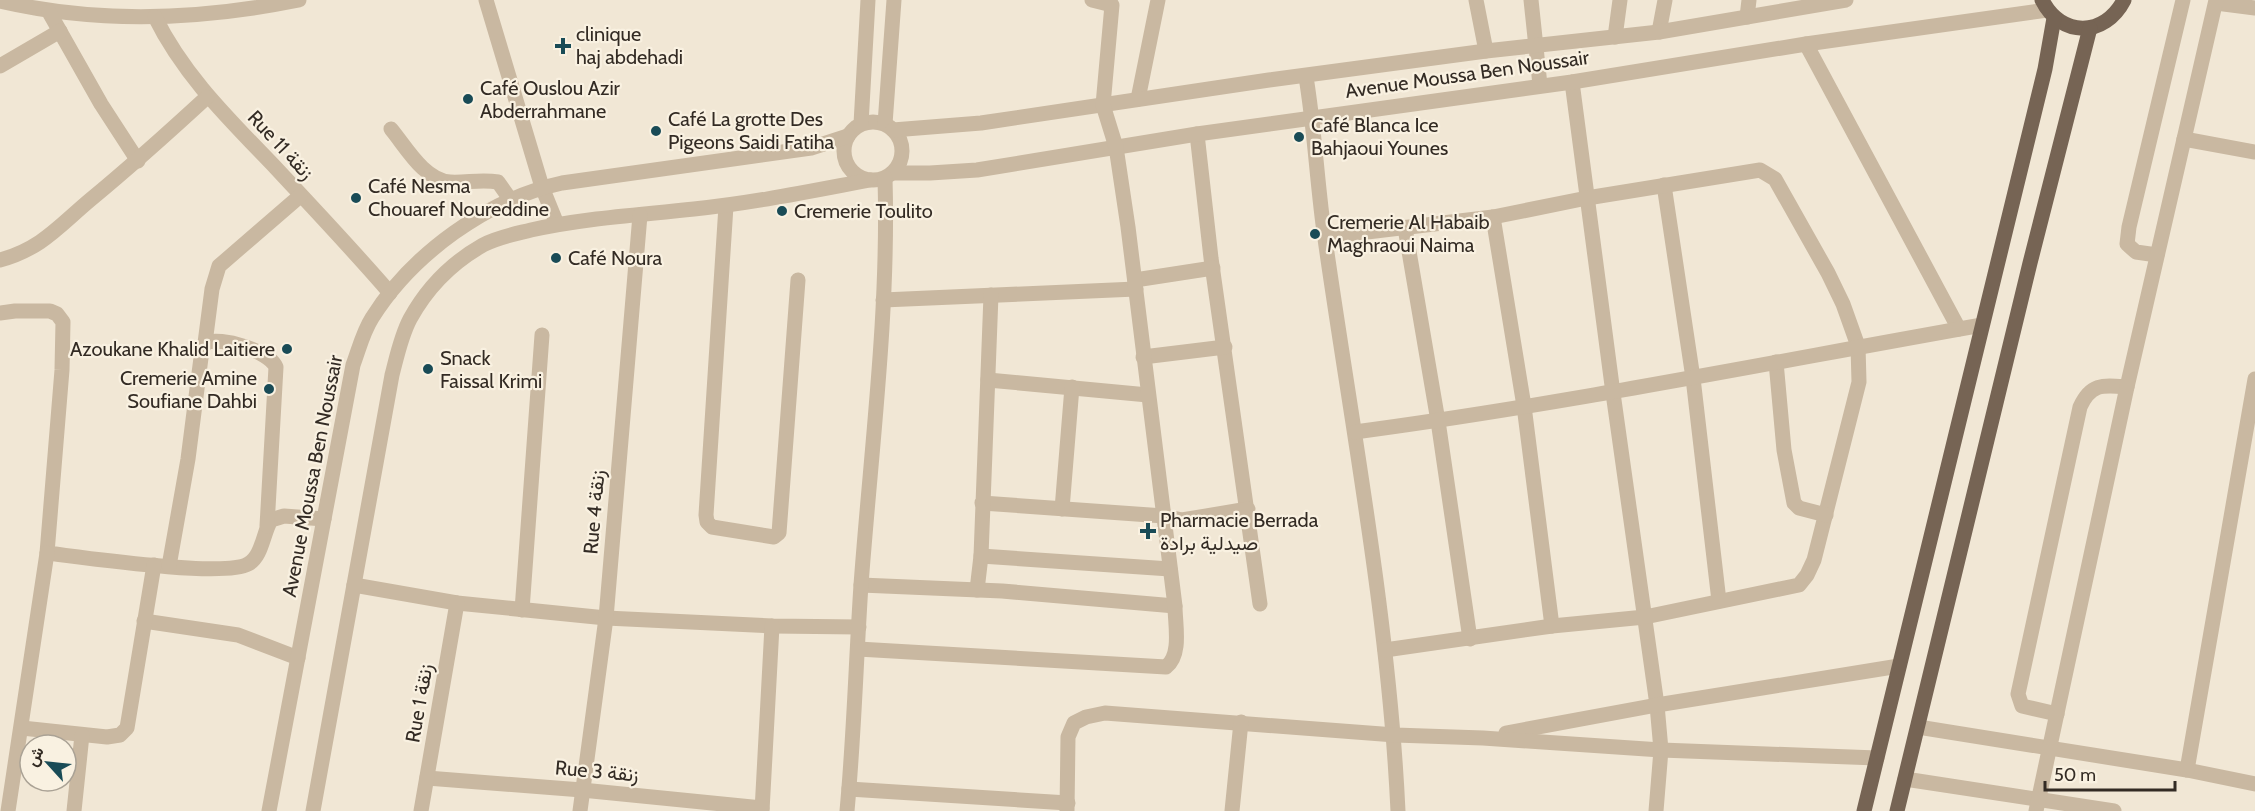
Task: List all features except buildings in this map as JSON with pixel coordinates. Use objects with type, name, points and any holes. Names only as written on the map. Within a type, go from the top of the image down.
[{"type":"main road","points":[[2047,9],[2071,26],[2090,28],[2106,22],[2118,11],[2124,0]]},
{"type":"main road","points":[[1864,811],[2045,69],[2047,9]]},
{"type":"main road","points":[[1897,811],[2030,262],[2090,28]]},
{"type":"street","points":[[226,13],[241,0]]},
{"type":"street","points":[[0,1],[49,12],[99,17],[155,17],[226,13],[299,0]]},
{"type":"street","points":[[486,0],[542,187],[557,224]]},
{"type":"street","points":[[861,124],[868,0]]},
{"type":"street","points":[[889,127],[894,0]]},
{"type":"street","points":[[858,648],[1166,667],[1172,663],[1176,654],[1175,606],[1135,284],[1116,147],[1103,105],[1112,3],[1092,0]]},
{"type":"street","points":[[1138,99],[1158,0]]},
{"type":"street","points":[[1476,0],[1486,51]]},
{"type":"street","points":[[1531,0],[1540,85]]},
{"type":"street","points":[[1615,37],[1620,0]]},
{"type":"street","points":[[1659,32],[1665,0]]},
{"type":"street","points":[[1747,17],[1749,0]]},
{"type":"street","name":"Avenue Moussa Ben Noussair","points":[[889,127],[981,123],[1486,51],[1659,32],[1846,0]]},
{"type":"street","points":[[2157,255],[2136,252],[2127,244],[2129,227],[2183,0]]},
{"type":"street","points":[[2037,805],[2127,387],[2216,1],[2255,8]]},
{"type":"street","name":"Avenue Moussa Ben Noussair","points":[[313,811],[392,375],[400,346],[410,320],[440,277],[485,244],[557,224],[726,206],[882,177],[977,170],[1197,134],[1572,82],[1806,44],[2047,9]]},
{"type":"street","points":[[49,12],[101,104],[138,161]]},
{"type":"street","name":"Rue 11 زنقة","points":[[155,17],[168,43],[207,97],[346,242],[390,293]]},
{"type":"street","points":[[0,66],[60,31]]},
{"type":"street","points":[[1806,44],[1959,329]]},
{"type":"street","points":[[1306,77],[1324,237],[1355,432],[1385,650],[1395,735],[1398,811]]},
{"type":"street","points":[[1572,82],[1612,393],[1657,705],[1661,750],[1656,811]]},
{"type":"street","points":[[0,260],[20,254],[46,239],[138,161],[207,97]]},
{"type":"street","points":[[877,122],[889,127],[902,147],[898,165],[882,177],[852,172],[846,164],[844,145],[848,136],[861,124],[877,122]]},
{"type":"street","points":[[391,129],[427,172],[438,179],[448,182],[486,180],[498,182],[510,199]]},
{"type":"street","points":[[1197,134],[1213,268],[1226,347],[1260,604]]},
{"type":"street","name":"Avenue Moussa Ben Noussair","points":[[270,811],[353,365],[371,320],[390,293],[443,240],[510,199],[542,187],[811,148],[848,136]]},
{"type":"street","points":[[2184,139],[2255,152]]},
{"type":"street","points":[[1324,237],[1493,217],[1587,198],[1761,170],[1775,179],[1828,273],[1843,304],[1858,346],[1859,382],[1814,561],[1799,585],[1645,617],[1552,626],[1385,650]]},
{"type":"street","points":[[847,811],[861,585],[883,300],[886,227],[882,177]]},
{"type":"street","points":[[1664,185],[1693,378],[1719,602]]},
{"type":"street","points":[[170,566],[188,459],[202,350],[205,343],[212,290],[219,266],[300,196]]},
{"type":"street","points":[[726,206],[706,515],[707,522],[712,528],[774,537],[779,533],[798,280]]},
{"type":"street","name":"Rue 4 زنقة","points":[[580,811],[606,618],[640,215]]},
{"type":"street","points":[[1493,217],[1524,406],[1552,626]]},
{"type":"street","points":[[1405,228],[1438,421],[1470,639]]},
{"type":"street","points":[[883,300],[991,295],[1135,284],[1213,268]]},
{"type":"street","points":[[977,590],[981,556],[991,295]]},
{"type":"street","points":[[0,313],[15,310],[50,311],[57,314],[63,322],[62,370],[47,553],[9,811]]},
{"type":"street","points":[[1355,432],[1612,393],[1982,325]]},
{"type":"street","points":[[522,610],[542,335]]},
{"type":"street","points":[[205,343],[211,340],[251,348],[273,361],[276,368],[267,526]]},
{"type":"street","points":[[1143,357],[1226,347]]},
{"type":"street","points":[[1776,362],[1784,450],[1794,502],[1799,508],[1826,515]]},
{"type":"street","points":[[2187,770],[2255,379]]},
{"type":"street","points":[[988,380],[1148,395]]},
{"type":"street","points":[[2057,714],[2022,706],[2018,694],[2020,682],[2080,407],[2086,394],[2102,385],[2127,387]]},
{"type":"street","points":[[1062,509],[1072,387]]},
{"type":"street","points":[[982,503],[1164,516],[1182,520],[1248,509]]},
{"type":"street","points":[[47,553],[204,569],[236,567],[249,564],[257,555],[271,520],[284,516],[324,519]]},
{"type":"street","points":[[981,556],[1170,569]]},
{"type":"street","points":[[22,728],[107,737],[120,735],[127,728],[153,565]]},
{"type":"street","points":[[354,585],[457,603],[606,618],[772,626],[860,627]]},
{"type":"street","points":[[861,585],[977,590],[1175,606]]},
{"type":"street","name":"Rue 1 زنقة","points":[[421,811],[457,603]]},
{"type":"street","points":[[144,621],[237,635],[298,658]]},
{"type":"street","points":[[762,810],[772,626]]},
{"type":"street","points":[[1483,738],[1657,705],[1899,666]]},
{"type":"street","points":[[849,789],[1068,807],[1068,737],[1074,723],[1086,717],[1105,713],[1395,735],[1483,738],[1661,750],[1876,758]]},
{"type":"street","points":[[1232,811],[1241,722]]},
{"type":"street","points":[[1918,727],[2187,770],[2255,784]]},
{"type":"street","points":[[74,811],[82,735]]},
{"type":"street","name":"Rue 3 زنقة","points":[[427,778],[582,790],[762,810]]},
{"type":"street","points":[[1905,779],[2037,805],[2114,811]]},
{"type":"street","points":[[74,811],[77,808],[91,811]]},
{"type":"place","name":"clinique haj abdehadi","points":[[563,46]]},
{"type":"place","name":"Café Ouslou Azir Abderrahmane","points":[[468,99]]},
{"type":"place","name":"Café La grotte Des Pigeons Saidi Fatiha","points":[[656,131]]},
{"type":"place","name":"Café Blanca Ice Bahjaoui Younes","points":[[1299,137]]},
{"type":"place","name":"Café Nesma Chouaref Noureddine","points":[[356,198]]},
{"type":"place","name":"Cremerie Toulito","points":[[782,211]]},
{"type":"place","name":"Cremerie Al Habaib Maghraoui Naima","points":[[1315,234]]},
{"type":"place","name":"Café Noura","points":[[556,258]]},
{"type":"place","name":"Azoukane Khalid Laitiere","points":[[287,349]]},
{"type":"place","name":"Snack Faissal Krimi","points":[[428,369]]},
{"type":"place","name":"Cremerie Amine Soufiane Dahbi","points":[[269,389]]},
{"type":"place","name":"Pharmacie Berrada صيدلية برادة","points":[[1148,531]]}]
